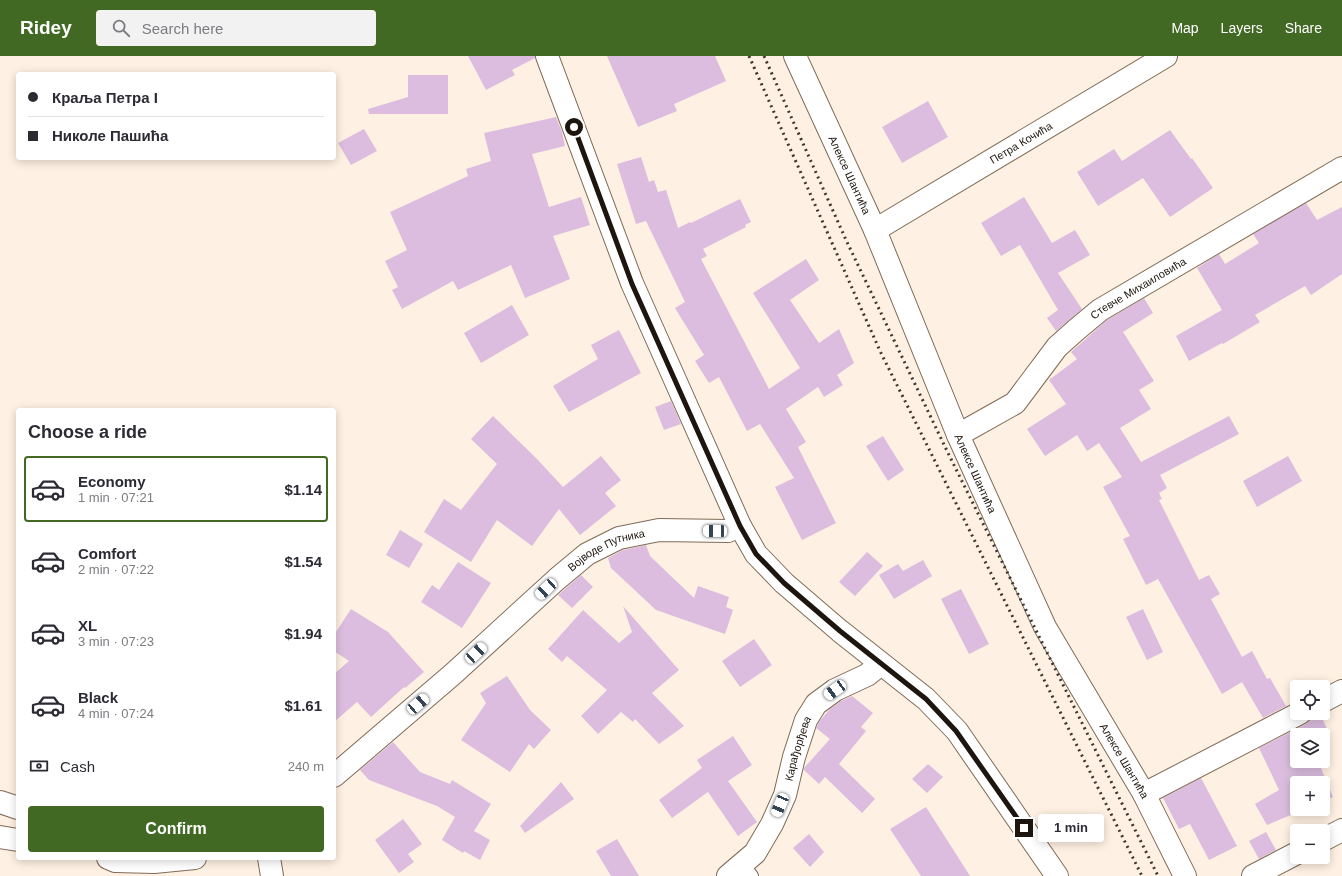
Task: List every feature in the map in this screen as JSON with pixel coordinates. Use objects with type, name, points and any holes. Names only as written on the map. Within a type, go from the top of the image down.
[{"type":"street","points":[[547,56],[632,284],[740,526],[756,554],[784,583],[881,664],[926,699],[956,731],[1057,876]]},
{"type":"street","name":"Алексе Шантића","points":[[794,56],[875,230],[958,435],[1045,627],[1144,794],[1185,876]]},
{"type":"street","name":"Петра Кочића","points":[[875,230],[1166,56]]},
{"type":"street","name":"Стевче Михаиловића","points":[[958,435],[1015,403],[1057,347],[1100,310],[1342,168]]},
{"type":"street","name":"Војводе Путника","points":[[336,774],[453,674],[557,579],[587,554],[619,538],[659,530],[728,531],[740,526]]},
{"type":"street","name":"Карађорђева","points":[[741,872],[772,824],[785,795],[794,757],[806,720],[816,704],[835,690],[867,675],[881,664]]},
{"type":"street","points":[[1330,697],[1342,691]]},
{"type":"street","points":[[1144,794],[1290,718]]},
{"type":"street","points":[[0,802],[16,807]]},
{"type":"street","points":[[1330,836],[1342,830]]},
{"type":"street","points":[[0,837],[16,840]]},
{"type":"street","points":[[1253,876],[1290,857]]},
{"type":"street","points":[[113,860],[154,862],[175,860]]},
{"type":"street","points":[[269,860],[272,876]]},
{"type":"building","points":[[468,56],[535,56],[535,58],[512,70],[515,75],[486,90]]},
{"type":"building","points":[[607,56],[715,56],[726,81],[674,104],[677,111],[638,127]]},
{"type":"building","points":[[408,75],[448,75],[448,114],[369,114],[368,109],[408,97]]},
{"type":"building","points":[[928,101],[948,137],[902,163],[882,127]]},
{"type":"building","points":[[556,117],[562,132],[565,146],[532,154],[549,207],[581,197],[590,225],[553,236],[570,279],[525,298],[511,265],[458,290],[453,281],[402,309],[392,290],[398,287],[385,261],[407,250],[390,212],[468,176],[466,169],[491,161],[484,133]]},
{"type":"building","points":[[364,129],[377,151],[351,165],[338,143]]},
{"type":"building","points":[[1170,130],[1213,188],[1170,217],[1143,178],[1098,206],[1077,172],[1114,149],[1122,161]]},
{"type":"building","points":[[641,157],[649,182],[654,180],[658,192],[666,190],[678,228],[740,199],[751,222],[745,225],[746,227],[703,249],[707,256],[701,259],[769,389],[800,368],[753,293],[806,259],[819,280],[790,300],[819,343],[839,329],[854,363],[837,375],[843,385],[824,397],[818,387],[786,409],[806,442],[798,447],[836,523],[802,540],[775,487],[794,478],[760,424],[747,431],[719,377],[709,383],[695,361],[704,355],[675,308],[685,302],[646,221],[636,224],[617,164]]},
{"type":"building","points":[[1024,197],[1052,243],[1075,230],[1090,255],[1058,273],[1082,309],[1056,331],[1047,318],[1058,310],[1020,245],[1001,256],[981,223]]},
{"type":"building","points":[[1306,203],[1317,220],[1342,207],[1342,274],[1311,295],[1305,286],[1255,315],[1260,322],[1223,344],[1222,343],[1189,361],[1176,336],[1222,310],[1197,268],[1219,254],[1225,264],[1259,243],[1253,234]]},
{"type":"building","points":[[1144,298],[1153,313],[1123,332],[1154,381],[1139,390],[1151,409],[1120,428],[1141,462],[1229,416],[1239,434],[1160,475],[1167,488],[1159,493],[1162,499],[1159,500],[1199,580],[1209,575],[1220,594],[1211,599],[1242,657],[1252,651],[1267,679],[1270,678],[1286,706],[1263,718],[1242,682],[1222,694],[1158,579],[1146,585],[1123,539],[1130,536],[1103,487],[1122,477],[1099,443],[1087,451],[1077,435],[1045,456],[1027,429],[1066,404],[1049,380],[1077,359],[1071,352],[1107,320]]},
{"type":"building","points":[[512,305],[529,335],[481,363],[464,333]]},
{"type":"building","points":[[619,330],[641,373],[569,412],[553,386],[598,359],[591,345]]},
{"type":"building","points":[[671,401],[681,424],[664,430],[655,407]]},
{"type":"building","points":[[493,416],[563,487],[601,456],[621,480],[605,493],[616,506],[580,535],[559,509],[532,546],[497,520],[471,562],[424,532],[444,499],[461,510],[497,464],[471,439]]},
{"type":"building","points":[[883,436],[904,470],[888,481],[866,446]]},
{"type":"building","points":[[1288,456],[1302,481],[1257,507],[1243,481]]},
{"type":"building","points":[[400,530],[423,544],[409,568],[386,555]]},
{"type":"building","points":[[646,545],[650,556],[694,598],[698,586],[729,597],[726,607],[733,610],[725,634],[656,610],[611,568],[608,558],[623,550]]},
{"type":"building","points":[[867,552],[883,566],[855,596],[839,582]]},
{"type":"building","points":[[923,560],[932,576],[894,599],[879,575],[898,564],[903,571]]},
{"type":"building","points":[[458,562],[491,583],[462,628],[421,602],[432,585],[439,590]]},
{"type":"building","points":[[581,575],[593,587],[572,608],[558,595]]},
{"type":"building","points":[[961,589],[989,644],[969,654],[941,599]]},
{"type":"building","points":[[623,606],[679,670],[652,693],[684,726],[659,744],[635,719],[633,722],[621,712],[598,734],[581,716],[607,690],[567,656],[562,662],[548,649],[583,610],[619,643],[632,632]]},
{"type":"building","points":[[351,609],[388,632],[424,672],[405,688],[404,687],[371,717],[357,702],[336,720],[336,672],[349,661],[336,652],[336,632]]},
{"type":"building","points":[[1143,609],[1163,652],[1147,660],[1126,617]]},
{"type":"building","points":[[754,639],[772,665],[740,687],[722,661]]},
{"type":"building","points":[[507,676],[530,710],[551,730],[534,749],[529,744],[510,772],[461,740],[486,703],[480,693]]},
{"type":"building","points":[[852,696],[873,713],[861,727],[866,731],[839,764],[875,799],[862,813],[825,777],[819,784],[804,770],[804,768],[830,739],[816,728],[819,722],[830,709],[841,701]]},
{"type":"building","points":[[1309,720],[1323,720],[1327,728],[1298,728],[1306,724]]},
{"type":"building","points":[[1290,732],[1290,768],[1321,768],[1324,776],[1290,776],[1290,815],[1267,825],[1255,804],[1279,790],[1259,748]]},
{"type":"building","points":[[733,736],[752,765],[728,781],[757,822],[738,836],[708,792],[672,818],[659,800],[702,768],[697,760]]},
{"type":"building","points":[[393,742],[420,772],[450,784],[452,780],[491,804],[474,831],[490,840],[480,860],[464,851],[463,853],[442,840],[455,817],[437,806],[369,780],[360,770]]},
{"type":"building","points":[[928,764],[943,777],[927,793],[912,779]]},
{"type":"building","points":[[1201,778],[1237,846],[1209,860],[1190,824],[1179,829],[1163,798]]},
{"type":"building","points":[[561,782],[574,799],[525,833],[520,826]]},
{"type":"building","points":[[1330,790],[1333,797],[1330,798]]},
{"type":"building","points":[[926,807],[970,876],[921,876],[890,829]]},
{"type":"building","points":[[403,819],[422,844],[408,854],[414,862],[399,873],[375,840]]},
{"type":"building","points":[[1266,832],[1276,850],[1259,859],[1249,841]]},
{"type":"building","points":[[809,834],[824,852],[810,867],[793,848]]},
{"type":"building","points":[[617,839],[639,876],[611,876],[596,851]]},
{"type":"railway","points":[[749,56],[880,351],[1142,876]]},
{"type":"railway","points":[[764,56],[846,240],[948,453],[1158,876]]},
{"type":"route","points":[[574,127],[632,284],[740,526],[756,554],[784,583],[840,631],[926,699],[956,731],[1024,828]]}]
